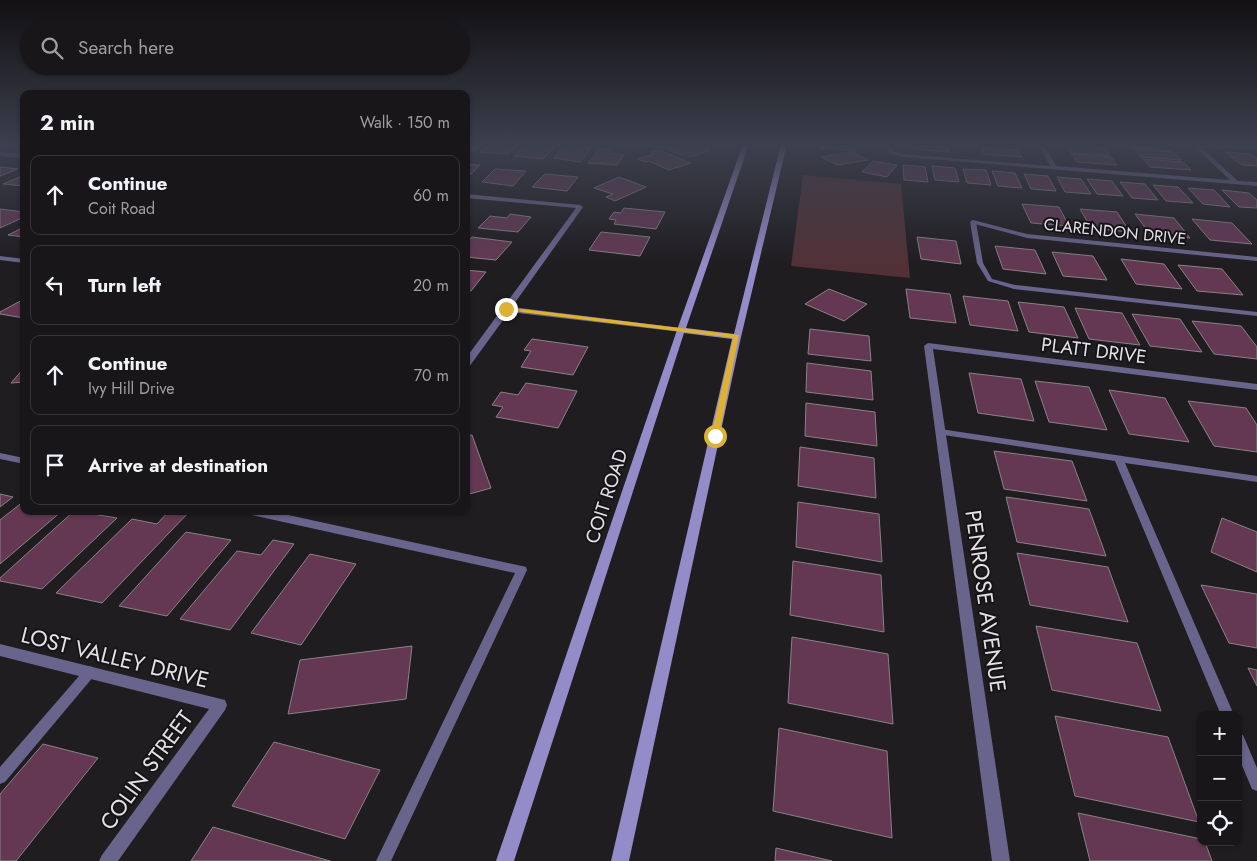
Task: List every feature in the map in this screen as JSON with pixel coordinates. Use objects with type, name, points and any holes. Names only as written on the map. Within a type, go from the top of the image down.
[{"type":"main road","name":"COIT ROAD","points":[[505,861],[681,330],[732,184]]},
{"type":"main road","points":[[620,861],[737,337],[774,184]]},
{"type":"main road","points":[[681,330],[737,337]]},
{"type":"street","points":[[470,196],[580,207],[470,359]]},
{"type":"street","name":"CLARENDON DRIVE","points":[[973,222],[1027,236],[1257,259]]},
{"type":"street","points":[[0,258],[20,260]]},
{"type":"street","points":[[506,309],[681,330]]},
{"type":"street","name":"PLATT DRIVE","points":[[928,346],[1257,387]]},
{"type":"street","name":"PENROSE AVENUE","points":[[928,346],[1001,861]]},
{"type":"street","name":"LOST VALLEY DRIVE","points":[[0,650],[220,705]]},
{"type":"street","name":"COLIN STREET","points":[[108,861],[220,705]]},
{"type":"lane","points":[[973,222],[980,263],[990,280],[1014,287],[1257,314]]},
{"type":"lane","points":[[940,432],[1257,479]]},
{"type":"lane","points":[[0,456],[20,460]]},
{"type":"lane","points":[[1119,459],[1226,711]]},
{"type":"lane","points":[[270,515],[522,570],[383,861]]},
{"type":"lane","points":[[0,777],[90,672]]},
{"type":"lane","points":[[1242,749],[1257,784]]},
{"type":"shaded area","points":[[802,184],[901,184],[910,278],[791,266]]},
{"type":"building","points":[[535,184],[572,184],[567,191],[532,187]]},
{"type":"building","points":[[603,184],[638,184],[646,187],[615,201],[606,197],[613,194],[594,188]]},
{"type":"building","points":[[997,184],[1020,184],[1022,188],[998,186]]},
{"type":"building","points":[[1029,184],[1052,184],[1056,191],[1031,189]]},
{"type":"building","points":[[1061,184],[1084,184],[1091,194],[1065,192]]},
{"type":"building","points":[[1090,184],[1114,184],[1123,196],[1097,194]]},
{"type":"building","points":[[1122,184],[1145,184],[1158,200],[1132,198]]},
{"type":"building","points":[[1153,185],[1178,187],[1193,203],[1166,201]]},
{"type":"building","points":[[1188,188],[1214,190],[1230,207],[1203,204]]},
{"type":"building","points":[[1222,190],[1249,193],[1257,200],[1257,208],[1239,207]]},
{"type":"building","points":[[1022,204],[1059,207],[1069,226],[1031,223]]},
{"type":"building","points":[[624,208],[665,212],[656,229],[614,224],[616,220],[609,219],[614,212],[621,213]]},
{"type":"building","points":[[0,209],[20,212],[20,219],[0,228]]},
{"type":"building","points":[[1080,209],[1117,212],[1130,232],[1091,228]]},
{"type":"building","points":[[510,214],[531,217],[518,232],[478,228],[490,216],[507,218]]},
{"type":"building","points":[[1135,214],[1174,218],[1190,238],[1150,234]]},
{"type":"building","points":[[1192,219],[1232,223],[1252,244],[1210,240]]},
{"type":"building","points":[[20,229],[20,236],[8,235]]},
{"type":"building","points":[[601,232],[650,237],[640,256],[589,250]]},
{"type":"building","points":[[472,237],[512,242],[496,260],[470,257],[470,239]]},
{"type":"building","points":[[917,237],[956,241],[961,264],[921,259]]},
{"type":"building","points":[[995,246],[1035,250],[1046,274],[1003,269]]},
{"type":"building","points":[[1052,252],[1093,256],[1107,280],[1063,276]]},
{"type":"building","points":[[1121,259],[1164,264],[1182,289],[1136,284]]},
{"type":"building","points":[[1178,265],[1222,269],[1243,295],[1197,291]]},
{"type":"building","points":[[470,270],[486,272],[471,291]]},
{"type":"building","points":[[829,289],[867,304],[844,321],[805,304]]},
{"type":"building","points":[[906,289],[950,294],[956,323],[910,318]]},
{"type":"building","points":[[963,296],[1008,301],[1018,331],[970,325]]},
{"type":"building","points":[[20,301],[20,317],[0,314],[0,312]]},
{"type":"building","points":[[1018,302],[1064,307],[1078,338],[1029,332]]},
{"type":"building","points":[[1075,308],[1122,313],[1140,345],[1089,339]]},
{"type":"building","points":[[1132,314],[1180,319],[1202,352],[1150,346]]},
{"type":"building","points":[[1192,321],[1241,326],[1257,347],[1257,359],[1214,354]]},
{"type":"building","points":[[810,329],[869,336],[871,361],[808,354]]},
{"type":"building","points":[[532,339],[588,347],[573,375],[521,367],[531,351],[524,350]]},
{"type":"building","points":[[807,363],[871,371],[873,400],[806,392]]},
{"type":"building","points":[[20,373],[20,382],[11,383]]},
{"type":"building","points":[[969,373],[1021,379],[1034,421],[978,413]]},
{"type":"building","points":[[1035,381],[1089,387],[1107,430],[1049,422]]},
{"type":"building","points":[[526,383],[577,391],[558,428],[496,417],[503,407],[492,405],[501,392],[518,395]]},
{"type":"building","points":[[1109,390],[1165,398],[1189,442],[1129,434]]},
{"type":"building","points":[[1188,401],[1246,408],[1257,425],[1257,452],[1214,446]]},
{"type":"building","points":[[806,403],[875,412],[877,446],[805,436]]},
{"type":"building","points":[[470,435],[472,435],[491,488],[470,494]]},
{"type":"building","points":[[800,447],[874,458],[876,498],[798,486]]},
{"type":"building","points":[[994,451],[1072,461],[1087,501],[1004,489]]},
{"type":"building","points":[[0,494],[13,497],[0,507]]},
{"type":"building","points":[[1006,497],[1089,509],[1106,556],[1017,542]]},
{"type":"building","points":[[798,502],[879,514],[882,562],[796,547]]},
{"type":"building","points":[[20,504],[20,515],[57,515],[0,564],[0,520]]},
{"type":"building","points":[[70,515],[99,515],[117,518],[42,589],[0,581],[0,578]]},
{"type":"building","points":[[165,515],[186,515],[102,603],[56,593],[132,519],[157,524]]},
{"type":"building","points":[[1222,518],[1257,532],[1257,572],[1211,552]]},
{"type":"building","points":[[186,532],[231,540],[167,616],[119,606]]},
{"type":"building","points":[[273,540],[294,544],[230,630],[180,619],[237,551],[261,555]]},
{"type":"building","points":[[1017,553],[1108,567],[1128,622],[1030,605]]},
{"type":"building","points":[[310,554],[356,564],[301,645],[251,633]]},
{"type":"building","points":[[793,561],[881,575],[884,632],[790,615]]},
{"type":"building","points":[[1201,585],[1257,594],[1257,648],[1229,643]]},
{"type":"building","points":[[1036,626],[1137,643],[1161,711],[1052,690]]},
{"type":"building","points":[[792,637],[888,654],[893,724],[788,703]]},
{"type":"building","points":[[412,646],[406,699],[288,714],[300,660]]},
{"type":"building","points":[[1248,668],[1257,670],[1257,686]]},
{"type":"building","points":[[1055,716],[1168,737],[1197,817],[1197,822],[1075,796]]},
{"type":"building","points":[[779,728],[887,751],[892,838],[773,811]]},
{"type":"building","points":[[274,742],[380,770],[345,839],[232,806]]},
{"type":"building","points":[[43,744],[98,758],[16,861],[0,861],[0,794]]},
{"type":"building","points":[[1078,813],[1197,838],[1197,846],[1206,846],[1212,861],[1090,861]]},
{"type":"building","points":[[213,827],[330,861],[191,861]]},
{"type":"building","points":[[776,848],[832,861],[775,861]]},
{"type":"route","points":[[506,309],[737,337],[715,436]]}]
